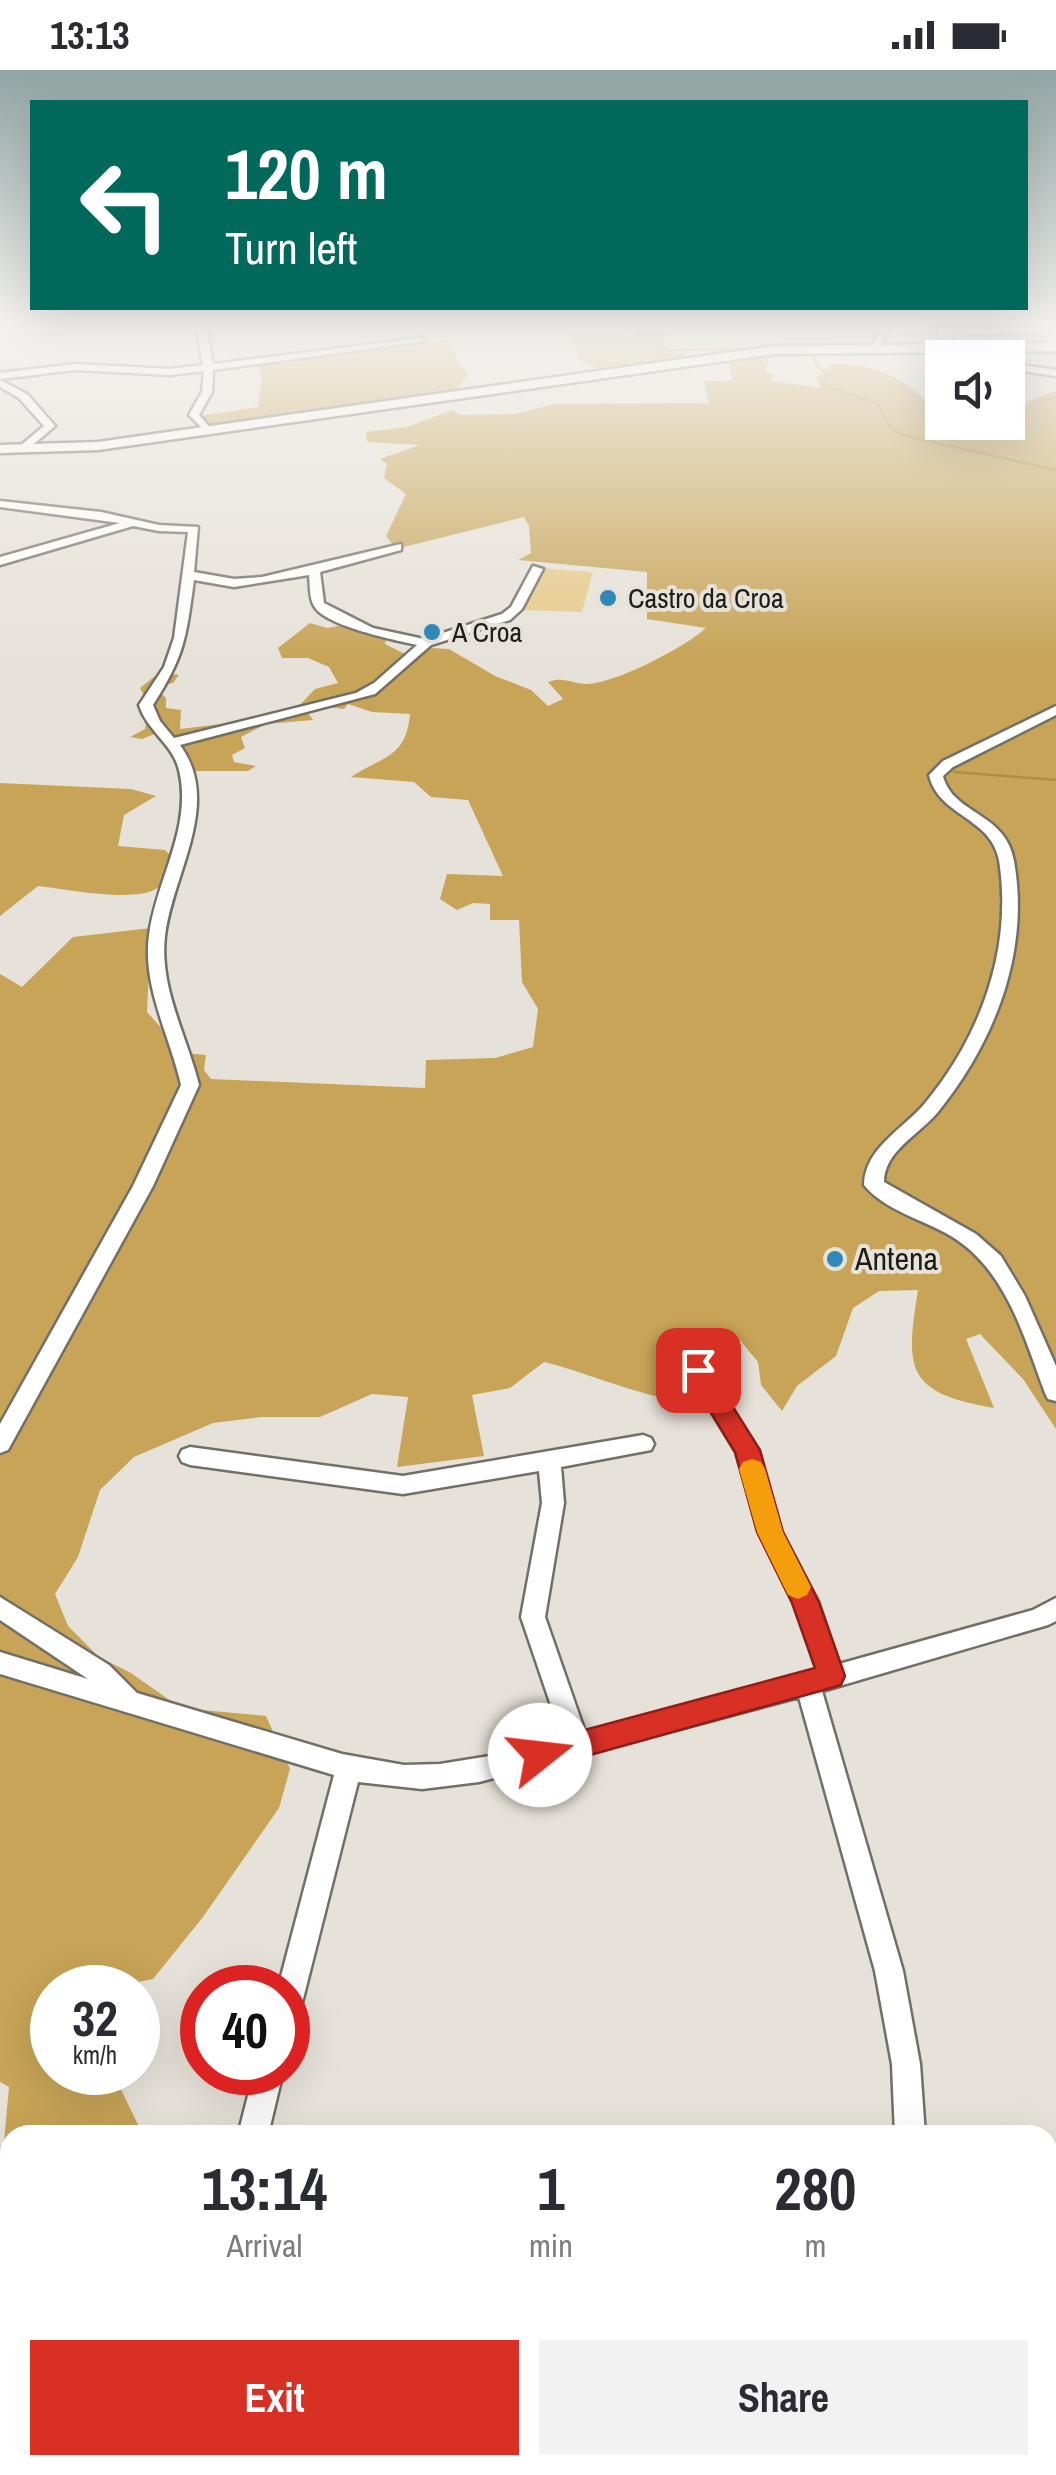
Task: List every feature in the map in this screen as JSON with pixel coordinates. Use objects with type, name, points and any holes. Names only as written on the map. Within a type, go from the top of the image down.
[{"type":"main road","points":[[0,449],[118,444],[165,437]]},
{"type":"street","points":[[23,448],[36,437]]},
{"type":"street","points":[[0,504],[194,529],[185,610],[175,652],[146,705],[156,730],[174,742],[187,770],[187,817],[157,936],[156,959],[161,996],[186,1063],[190,1085],[143,1186],[0,1444]]},
{"type":"street","points":[[0,561],[132,523]]},
{"type":"street","points":[[188,574],[228,585],[314,569],[396,547]]},
{"type":"street","points":[[314,569],[322,609],[369,631],[425,642],[506,618],[516,609],[537,570]]},
{"type":"street","points":[[174,742],[379,690],[425,642]]},
{"type":"street","points":[[1056,710],[948,764],[936,775],[936,784],[944,794],[990,825],[1002,841],[1007,902],[1005,962],[954,1083],[877,1160],[873,1170],[874,1185],[955,1230],[981,1248],[997,1266],[1056,1393]]},
{"type":"street","points":[[698,1370],[747,1450],[770,1532],[806,1602],[819,1680],[889,1971],[906,2064],[909,2125]]},
{"type":"street","points":[[190,1456],[404,1485],[643,1444]]},
{"type":"street","points":[[549,1461],[552,1504],[533,1617],[577,1744]]},
{"type":"street","points":[[0,1607],[100,1673],[129,1702]]},
{"type":"street","points":[[0,1663],[348,1768],[395,1779],[440,1779],[819,1680],[1023,1623],[1056,1608]]},
{"type":"street","points":[[298,1965],[348,1768]]},
{"type":"street","points":[[256,2125],[264,2095]]},
{"type":"shaded area","points":[[367,437],[1056,437],[1056,1429],[1023,1379],[980,1334],[966,1339],[994,1408],[965,1402],[928,1385],[913,1359],[918,1290],[879,1291],[853,1308],[836,1356],[797,1386],[782,1411],[761,1385],[758,1362],[734,1333],[711,1337],[698,1357],[703,1387],[682,1399],[657,1396],[544,1362],[510,1388],[472,1395],[484,1456],[397,1467],[408,1397],[372,1394],[320,1417],[261,1417],[213,1423],[134,1457],[100,1490],[78,1557],[55,1594],[68,1626],[99,1657],[131,1673],[181,1708],[266,1716],[290,1769],[279,1808],[203,1917],[160,1970],[160,1965],[30,1965],[30,2095],[124,2095],[138,2125],[6,2125],[9,2087],[0,2082],[0,974],[22,987],[73,937],[151,928],[147,1012],[184,1053],[206,1055],[204,1070],[211,1079],[425,1088],[426,1060],[495,1058],[533,1047],[538,1009],[522,982],[519,920],[490,920],[490,904],[473,903],[457,910],[440,899],[447,874],[503,876],[468,800],[431,797],[414,782],[351,777],[398,748],[408,729],[410,714],[372,712],[348,704],[344,709],[329,707],[308,713],[313,720],[266,724],[241,737],[245,748],[232,755],[234,762],[256,766],[248,771],[186,771],[157,733],[142,739],[130,737],[145,729],[146,722],[140,713],[145,697],[140,688],[160,672],[179,675],[173,683],[164,685],[161,693],[166,698],[166,708],[181,710],[180,729],[246,721],[296,709],[315,689],[338,683],[329,667],[308,658],[282,658],[278,648],[310,623],[327,628],[350,624],[387,636],[385,644],[409,656],[432,648],[449,649],[495,676],[531,690],[548,706],[563,699],[548,682],[600,682],[667,654],[706,628],[647,619],[647,572],[518,560],[531,553],[529,526],[524,517],[396,549],[386,536],[406,494],[384,478],[387,464],[380,459],[420,445],[367,442]]},
{"type":"shaded area","points":[[540,568],[593,572],[582,612],[518,610]]},
{"type":"shaded area","points":[[0,783],[131,789],[156,796],[124,815],[118,846],[165,850],[174,859],[166,878],[159,887],[135,894],[38,886],[0,916]]},
{"type":"waterway","points":[[912,437],[1056,470]]},
{"type":"waterway","points":[[954,772],[1056,780]]},
{"type":"slow traffic","points":[[752,1469],[770,1532],[798,1587]]},
{"type":"place","name":"Castro da Croa","points":[[608,598]]},
{"type":"place","name":"A Croa","points":[[432,632]]},
{"type":"place","name":"Antena","points":[[835,1259]]},
{"type":"route","points":[[540,1755],[831,1676],[806,1602],[770,1532],[747,1450],[698,1370]]}]
